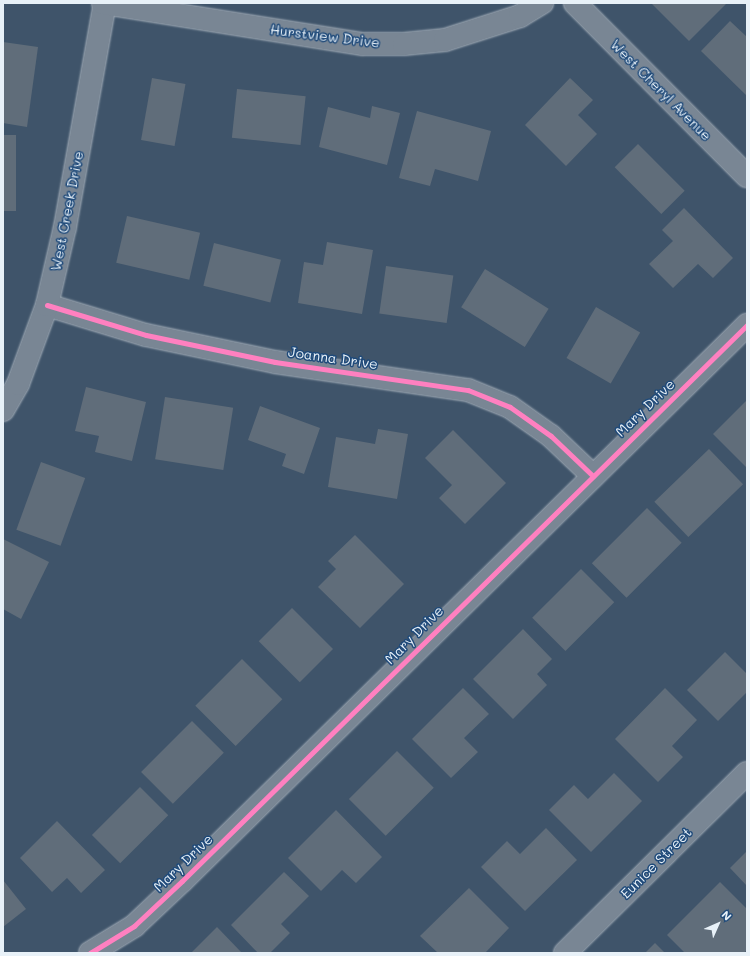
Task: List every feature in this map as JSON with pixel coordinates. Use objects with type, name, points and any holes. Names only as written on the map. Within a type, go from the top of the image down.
[{"type":"street","name":"Hurstview Drive","points":[[104,3],[363,44],[404,44],[445,40],[520,16],[542,3]]},
{"type":"street","name":"West Creek Drive","points":[[3,410],[18,384],[47,305],[65,227],[104,3]]},
{"type":"street","name":"West Cheryl Avenue","points":[[575,3],[747,176]]},
{"type":"street","name":"Joanna Drive","points":[[47,305],[146,335],[275,362],[468,390],[516,411],[551,436],[593,476]]},
{"type":"street","name":"Mary Drive","points":[[90,953],[134,926],[156,906],[747,325]]},
{"type":"street","name":"Eunice Street","points":[[565,953],[747,774]]},
{"type":"building","points":[[651,3],[727,3],[689,41]]},
{"type":"building","points":[[730,21],[747,37],[747,96],[701,51]]},
{"type":"building","points":[[3,42],[38,47],[27,127],[3,123]]},
{"type":"building","points":[[152,78],[185,84],[175,146],[141,140]]},
{"type":"building","points":[[570,78],[593,100],[578,115],[597,134],[566,166],[525,125]]},
{"type":"building","points":[[237,89],[306,96],[301,145],[232,138]]},
{"type":"building","points":[[372,106],[400,113],[387,165],[319,147],[328,107],[370,118]]},
{"type":"building","points":[[417,111],[491,131],[478,181],[435,169],[430,186],[399,178]]},
{"type":"building","points":[[3,135],[16,135],[16,211],[3,211]]},
{"type":"building","points":[[638,144],[685,191],[661,214],[615,167]]},
{"type":"building","points":[[684,208],[733,258],[713,278],[698,264],[673,288],[649,264],[673,241],[662,230]]},
{"type":"building","points":[[127,216],[200,233],[189,280],[116,263]]},
{"type":"building","points":[[327,242],[373,250],[362,314],[298,303],[304,262],[323,265]]},
{"type":"building","points":[[214,243],[281,260],[270,302],[203,286]]},
{"type":"building","points":[[386,266],[453,275],[447,323],[379,314]]},
{"type":"building","points":[[485,269],[549,309],[525,347],[461,307]]},
{"type":"building","points":[[596,307],[640,332],[611,384],[566,358]]},
{"type":"building","points":[[86,387],[146,402],[132,461],[95,452],[99,436],[75,431]]},
{"type":"building","points":[[165,397],[233,408],[223,470],[155,459]]},
{"type":"building","points":[[747,400],[747,468],[713,434]]},
{"type":"building","points":[[260,406],[320,428],[304,474],[282,466],[286,454],[248,440]]},
{"type":"building","points":[[378,429],[408,434],[397,499],[328,487],[336,437],[375,444]]},
{"type":"building","points":[[453,430],[506,483],[465,524],[439,498],[452,485],[425,458]]},
{"type":"building","points":[[709,449],[743,484],[688,537],[654,502]]},
{"type":"building","points":[[41,462],[85,478],[61,546],[16,530]]},
{"type":"building","points":[[647,508],[682,543],[626,598],[592,563]]},
{"type":"building","points":[[355,535],[404,584],[360,628],[318,587],[336,569],[328,561]]},
{"type":"building","points":[[3,539],[49,562],[21,619],[3,609]]},
{"type":"building","points":[[581,569],[614,602],[565,651],[532,618]]},
{"type":"building","points":[[292,608],[333,649],[300,682],[259,641]]},
{"type":"building","points":[[523,629],[552,659],[537,674],[547,685],[513,719],[473,679]]},
{"type":"building","points":[[725,652],[747,674],[747,692],[718,721],[687,690]]},
{"type":"building","points":[[242,659],[282,699],[236,746],[195,706]]},
{"type":"building","points":[[463,688],[489,714],[464,738],[478,752],[451,778],[412,739]]},
{"type":"building","points":[[665,688],[697,720],[672,746],[683,757],[658,782],[615,739]]},
{"type":"building","points":[[192,721],[224,753],[173,804],[141,772]]},
{"type":"building","points":[[397,751],[434,788],[386,836],[349,799]]},
{"type":"building","points":[[614,773],[642,801],[591,852],[549,810],[574,785],[588,799]]},
{"type":"building","points":[[140,787],[168,815],[120,863],[92,835]]},
{"type":"building","points":[[336,810],[382,857],[356,883],[342,870],[321,891],[288,858]]},
{"type":"building","points":[[57,821],[105,870],[81,893],[67,878],[52,892],[20,858]]},
{"type":"building","points":[[546,828],[577,860],[525,911],[481,867],[507,841],[520,854]]},
{"type":"building","points":[[747,851],[747,886],[730,868]]},
{"type":"building","points":[[284,872],[309,896],[281,924],[290,933],[270,953],[258,953],[231,925]]},
{"type":"building","points":[[3,880],[26,909],[3,927]]},
{"type":"building","points":[[720,882],[747,909],[747,950],[744,953],[685,953],[667,935]]},
{"type":"building","points":[[469,888],[509,928],[485,953],[438,953],[420,936]]},
{"type":"building","points":[[217,927],[242,953],[191,953]]},
{"type":"building","points":[[655,943],[665,953],[645,953]]},
{"type":"cycle path","points":[[47,305],[146,335],[275,362],[468,390],[510,407],[551,436],[593,476]]},
{"type":"cycle path","points":[[90,953],[134,926],[182,881],[747,325]]}]
